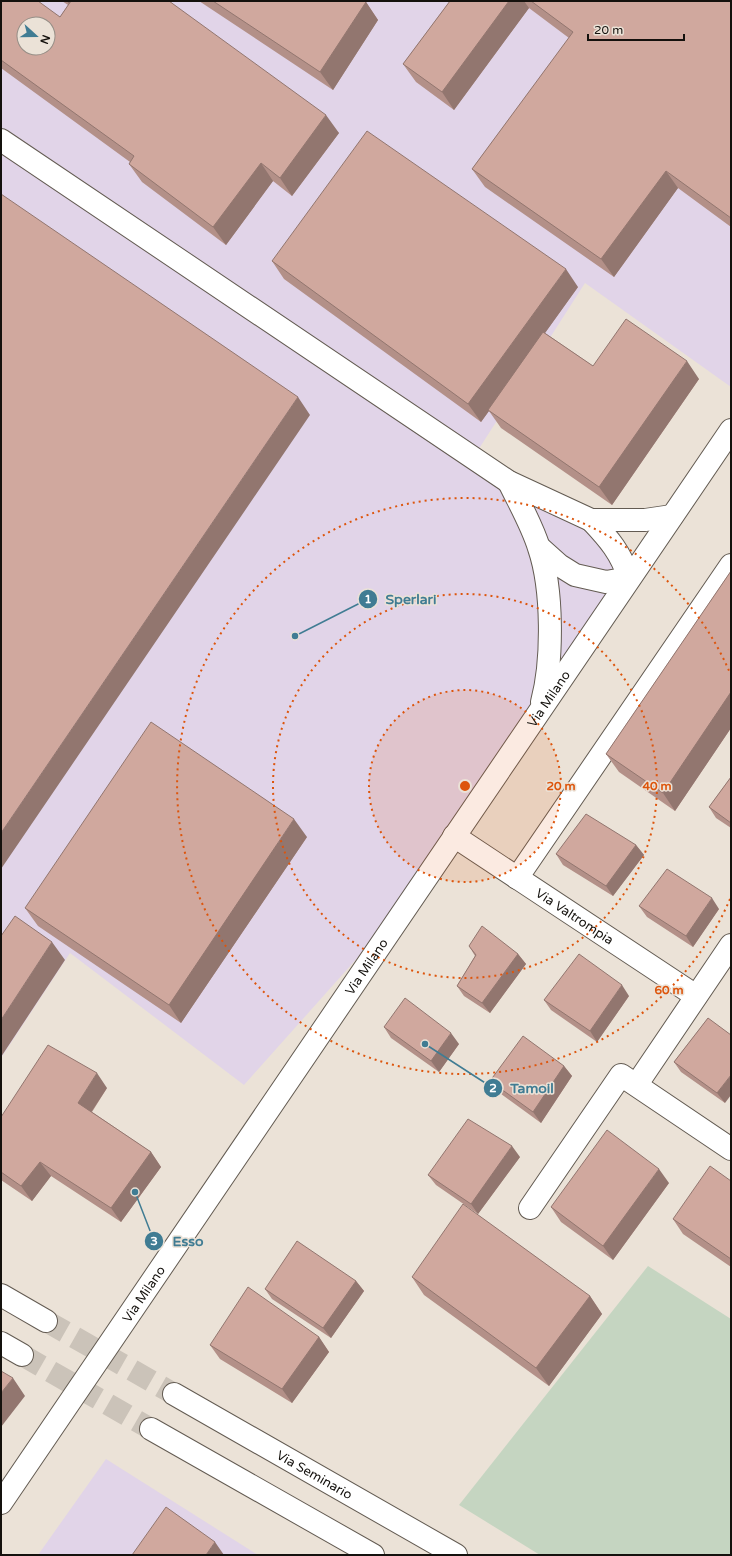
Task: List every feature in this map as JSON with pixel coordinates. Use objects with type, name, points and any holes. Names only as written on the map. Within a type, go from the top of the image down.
[{"type":"main road","points":[[1,140],[509,482],[591,520],[610,540],[620,555],[629,578],[606,582],[575,575],[559,565],[540,548]]},
{"type":"main road","name":"Via Milano","points":[[1,1503],[731,430]]},
{"type":"main road","points":[[509,482],[540,548],[548,593],[550,635],[546,686],[540,710]]},
{"type":"main road","points":[[591,520],[645,520],[672,516]]},
{"type":"main road","points":[[517,878],[731,565]]},
{"type":"main road","name":"Via Valtrompia","points":[[454,836],[696,996]]},
{"type":"main road","points":[[637,1084],[731,945]]},
{"type":"main road","points":[[530,1208],[621,1075],[637,1084],[731,1148]]},
{"type":"main road","points":[[1,1295],[46,1321]]},
{"type":"main road","points":[[1,1343],[22,1355]]},
{"type":"main road","name":"Via Seminario","points":[[174,1394],[456,1555]]},
{"type":"main road","points":[[151,1429],[373,1555]]},
{"type":"shaded area","points":[[1,1],[731,1],[731,387],[585,283],[473,458],[639,560],[417,891],[244,1085],[70,953],[1,1058]]},
{"type":"shaded area","points":[[106,1459],[258,1555],[38,1555]]},
{"type":"green space","points":[[648,1266],[731,1319],[731,1555],[540,1555],[459,1505]]},
{"type":"building","points":[[1,1],[38,1],[60,17],[71,1],[169,1],[326,115],[280,178],[261,163],[213,227],[129,164],[134,156],[1,60]]},
{"type":"building","points":[[213,1],[364,1],[366,2],[320,72]]},
{"type":"building","points":[[450,1],[509,1],[442,92],[403,64]]},
{"type":"building","points":[[531,1],[731,1],[731,218],[666,171],[601,259],[472,169],[573,32]]},
{"type":"building","points":[[367,131],[566,269],[468,404],[272,261]]},
{"type":"building","points":[[1,194],[298,397],[1,833]]},
{"type":"building","points":[[626,319],[687,361],[599,487],[488,410],[543,332],[593,366]]},
{"type":"building","points":[[731,571],[731,692],[663,793],[606,754]]},
{"type":"building","points":[[151,722],[294,819],[169,1005],[25,908]]},
{"type":"building","points":[[731,777],[731,823],[709,807]]},
{"type":"building","points":[[586,814],[636,845],[606,886],[556,854]]},
{"type":"building","points":[[667,869],[712,898],[686,936],[639,906]]},
{"type":"building","points":[[15,916],[52,942],[1,1020],[1,936]]},
{"type":"building","points":[[482,926],[518,954],[482,1003],[457,986],[476,955],[469,946]]},
{"type":"building","points":[[579,954],[622,985],[590,1031],[544,1000]]},
{"type":"building","points":[[405,998],[451,1033],[431,1061],[384,1027]]},
{"type":"building","points":[[708,1018],[731,1035],[731,1075],[717,1093],[674,1062]]},
{"type":"building","points":[[523,1036],[564,1066],[533,1112],[490,1081]]},
{"type":"building","points":[[48,1045],[97,1073],[78,1103],[151,1152],[111,1208],[40,1162],[21,1186],[1,1172],[1,1117]]},
{"type":"building","points":[[468,1119],[512,1146],[471,1204],[428,1175]]},
{"type":"building","points":[[607,1130],[659,1169],[603,1246],[551,1207]]},
{"type":"building","points":[[710,1166],[731,1181],[731,1259],[673,1219]]},
{"type":"building","points":[[463,1204],[590,1296],[536,1368],[412,1277]]},
{"type":"building","points":[[297,1241],[356,1281],[323,1328],[265,1289]]},
{"type":"building","points":[[248,1287],[319,1337],[282,1389],[210,1345]]},
{"type":"building","points":[[1,1371],[13,1378],[1,1393]]},
{"type":"building","points":[[166,1507],[215,1542],[206,1555],[132,1555]]},
{"type":"tunnel","points":[[46,1321],[174,1394]]},
{"type":"tunnel","points":[[22,1355],[151,1429]]},
{"type":"place","name":"Sperlari","points":[[295,636]]},
{"type":"place","name":"Tamoil","points":[[425,1044]]},
{"type":"place","name":"Esso","points":[[135,1192]]}]
